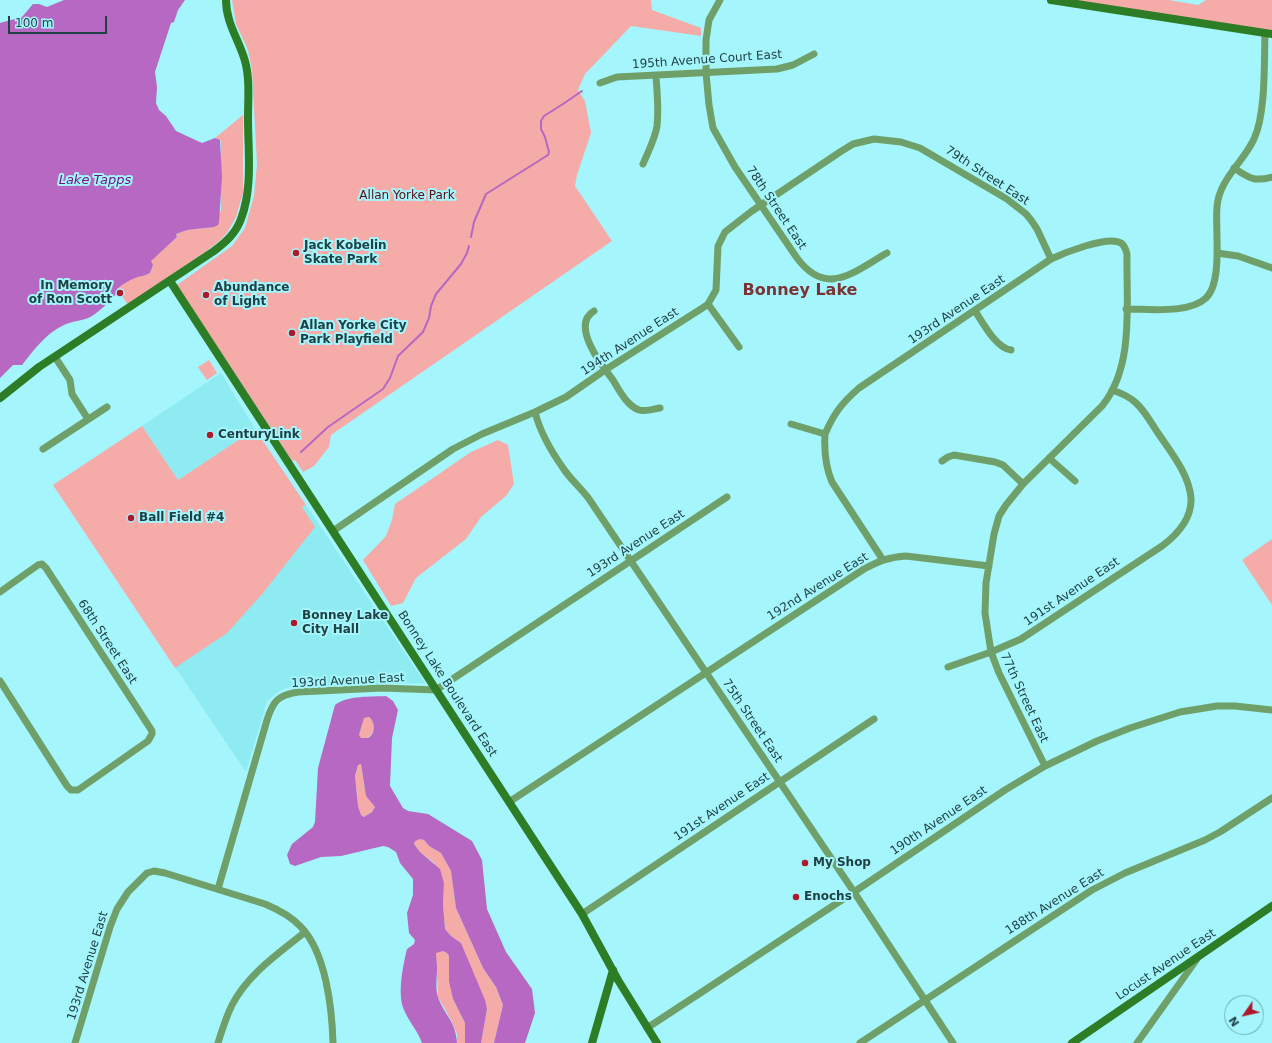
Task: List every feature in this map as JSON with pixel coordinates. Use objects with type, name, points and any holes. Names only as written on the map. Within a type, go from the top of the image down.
[{"type":"street","points":[[0,398],[55,356],[214,251],[228,240],[237,227],[245,205],[249,178],[248,74],[242,53],[229,22],[226,0]]},
{"type":"street","name":"78th Street East","points":[[720,0],[709,20],[707,29],[706,73],[713,128],[735,167],[802,264],[815,276],[822,279],[832,280],[856,270],[887,252]]},
{"type":"street","points":[[989,566],[994,534],[999,516],[1023,484],[1102,406],[1112,390],[1124,355],[1126,339],[1126,309],[1182,308],[1195,305],[1206,299],[1210,293],[1216,281],[1217,205],[1223,184],[1255,138],[1261,116],[1268,34],[1051,0]]},
{"type":"street","name":"195th Avenue Court East","points":[[600,83],[616,77],[777,69],[793,65],[814,54]]},
{"type":"street","points":[[642,164],[654,138],[658,115],[656,76]]},
{"type":"street","name":"79th Street East","points":[[762,205],[853,144],[874,139],[901,142],[920,148],[1007,199],[1026,214],[1031,220],[1037,229],[1051,259]]},
{"type":"street","points":[[1234,168],[1247,177],[1256,180],[1272,177]]},
{"type":"street","points":[[739,347],[708,304],[716,290],[718,246],[721,237],[733,225],[762,205]]},
{"type":"street","name":"193rd Avenue East","points":[[825,434],[832,417],[849,396],[859,388],[1051,259],[1067,252],[1093,244],[1113,241],[1121,243],[1127,254],[1126,309]]},
{"type":"street","points":[[1217,253],[1238,256],[1272,268]]},
{"type":"street","name":"Bonney Lake Boulevard East","points":[[170,281],[582,914],[613,970],[657,1043]]},
{"type":"street","name":"194th Avenue East","points":[[333,531],[453,449],[482,434],[535,412],[566,397],[605,370],[708,304]]},
{"type":"street","points":[[594,311],[589,314],[586,320],[587,336],[605,370],[625,398],[635,408],[640,411],[660,408]]},
{"type":"street","points":[[975,311],[998,343],[1011,350]]},
{"type":"street","points":[[55,356],[70,380],[72,394],[88,419]]},
{"type":"street","name":"191st Avenue East","points":[[948,667],[991,652],[1021,639],[1173,538],[1181,530],[1189,511],[1191,498],[1188,484],[1173,456],[1137,404],[1122,393],[1112,390]]},
{"type":"street","points":[[43,449],[107,407]]},
{"type":"street","name":"75th Street East","points":[[535,412],[537,421],[549,446],[563,468],[589,499],[854,892],[953,1043]]},
{"type":"street","points":[[790,424],[825,434],[824,454],[826,466],[832,482],[883,560]]},
{"type":"street","points":[[942,461],[954,455],[995,462],[1003,465],[1023,484]]},
{"type":"street","points":[[1049,458],[1075,481]]},
{"type":"street","name":"193rd Avenue East","points":[[75,1043],[114,916],[122,900],[137,882],[147,873],[158,871],[218,889],[267,720],[272,705],[275,701],[288,693],[298,692],[382,688],[436,690],[727,497]]},
{"type":"street","name":"192nd Avenue East","points":[[509,802],[855,574],[883,560],[893,556],[906,556],[989,566]]},
{"type":"street","name":"68th Street East","points":[[0,592],[38,565],[42,564],[152,731],[152,734],[148,741],[78,790],[71,790],[66,786],[0,681]]},
{"type":"street","name":"77th Street East","points":[[989,566],[986,583],[985,613],[991,652],[999,673],[1045,766]]},
{"type":"street","name":"190th Avenue East","points":[[648,1028],[1005,790],[1045,766],[1097,740],[1180,712],[1217,706],[1235,706],[1272,710]]},
{"type":"street","name":"191st Avenue East","points":[[582,914],[874,719]]},
{"type":"street","name":"188th Avenue East","points":[[860,1043],[1092,890],[1130,870],[1205,840],[1272,798]]},
{"type":"street","points":[[218,889],[276,909],[294,920],[305,932],[314,946],[324,974],[332,1020],[333,1043]]},
{"type":"street","name":"Locust Avenue East","points":[[1072,1043],[1272,906]]},
{"type":"street","points":[[218,1043],[227,1015],[240,991],[258,971],[305,932]]},
{"type":"street","points":[[1136,1043],[1197,958]]},
{"type":"street","points":[[592,1043],[613,970]]},
{"type":"shaded area","points":[[221,373],[255,429],[178,480],[142,426]]},
{"type":"shaded area","points":[[306,505],[425,683],[292,686],[279,691],[267,701],[246,772],[140,615]]},
{"type":"green space","name":"Allan Yorke Park","points":[[232,0],[651,0],[652,10],[701,28],[701,36],[631,26],[585,74],[578,90],[585,101],[591,133],[577,175],[575,186],[612,241],[331,435],[329,447],[314,466],[303,472],[295,460],[292,461],[177,285],[232,246],[245,228],[254,196],[257,164],[252,70],[248,50],[236,24]]},
{"type":"green space","points":[[1074,0],[1169,0],[1198,5],[1206,0],[1272,0],[1272,34]]},
{"type":"green space","points":[[243,115],[243,193],[236,217],[227,233],[205,252],[128,305],[117,289],[134,278],[150,273],[153,265],[150,261],[177,237],[176,234],[187,230],[214,227],[221,210],[221,142],[215,138]]},
{"type":"green space","points":[[209,360],[217,373],[207,380],[198,367]]},
{"type":"green space","points":[[142,426],[178,480],[255,429],[306,505],[302,507],[315,527],[263,593],[227,633],[175,668],[53,485]]},
{"type":"green space","points":[[498,440],[508,445],[514,484],[506,496],[481,517],[466,539],[416,578],[403,603],[391,606],[363,560],[386,536],[392,520],[395,504],[471,452]]},
{"type":"green space","points":[[1272,539],[1272,605],[1242,560]]},
{"type":"green space","points":[[369,717],[374,728],[372,734],[367,738],[360,738],[359,735],[364,718]]},
{"type":"green space","points":[[361,764],[366,796],[375,807],[372,812],[364,817],[361,815],[358,806],[355,776],[358,765]]},
{"type":"green space","points":[[415,840],[424,840],[429,846],[441,853],[451,871],[456,908],[483,968],[496,987],[503,1005],[494,1043],[481,1043],[487,1009],[461,943],[451,936],[445,929],[443,905],[444,884],[434,863],[420,852],[414,844]]},
{"type":"green space","points":[[443,951],[449,956],[453,999],[465,1023],[465,1043],[457,1043],[457,1034],[438,997],[436,952]]},
{"type":"water","name":"Lake Tapps","points":[[64,0],[185,0],[178,10],[174,22],[171,23],[155,72],[157,87],[156,103],[159,110],[166,116],[176,131],[202,143],[215,138],[220,140],[222,177],[219,222],[218,225],[214,227],[187,230],[176,234],[177,237],[151,261],[153,265],[150,273],[128,281],[121,286],[117,289],[119,291],[113,298],[92,316],[58,328],[41,342],[22,365],[13,365],[0,378],[0,23],[22,17],[33,4],[39,4],[47,7]]},
{"type":"water","points":[[386,696],[393,701],[398,710],[392,738],[390,786],[403,808],[408,811],[428,814],[472,841],[482,860],[487,909],[506,952],[532,989],[535,1013],[525,1043],[494,1043],[503,1005],[496,987],[483,968],[456,908],[451,871],[441,853],[429,846],[424,840],[420,839],[415,841],[414,844],[420,852],[440,869],[444,883],[443,905],[445,929],[451,936],[461,943],[485,1000],[487,1009],[481,1043],[465,1043],[465,1023],[453,999],[449,981],[449,956],[443,951],[436,953],[437,994],[440,1003],[452,1024],[457,1043],[422,1043],[408,1019],[402,1003],[401,988],[402,972],[407,949],[414,944],[415,940],[409,933],[407,913],[413,895],[413,879],[400,863],[396,852],[383,846],[341,856],[321,857],[295,866],[290,864],[287,855],[292,844],[313,827],[315,822],[318,768],[335,705],[353,698]],"holes":[[[369,717],[374,728],[372,734],[368,738],[361,738],[359,735],[364,718]],[[361,764],[366,796],[375,807],[372,812],[364,817],[361,815],[358,806],[355,776],[358,765]]]},
{"type":"waterway","points":[[471,237],[474,222],[486,194],[548,155],[549,152],[545,137],[541,129],[541,121],[544,116],[582,91]]},
{"type":"waterway","points":[[301,452],[328,427],[383,389],[390,378],[398,356],[423,332],[436,294],[461,264],[469,246]]},
{"type":"place","name":"Jack Kobelin Skate Park","points":[[296,253]]},
{"type":"place","name":"In Memory of Ron Scott","points":[[120,293]]},
{"type":"place","name":"Abundance of Light","points":[[206,295]]},
{"type":"place","name":"Allan Yorke City Park Playfield","points":[[292,333]]},
{"type":"place","name":"CenturyLink","points":[[210,435]]},
{"type":"place","name":"Ball Field #4","points":[[131,518]]},
{"type":"place","name":"Bonney Lake City Hall","points":[[294,623]]},
{"type":"place","name":"My Shop","points":[[805,863]]},
{"type":"place","name":"Enochs","points":[[796,897]]},
{"type":"district","name":"Bonney Lake","points":[[800,291]]}]
